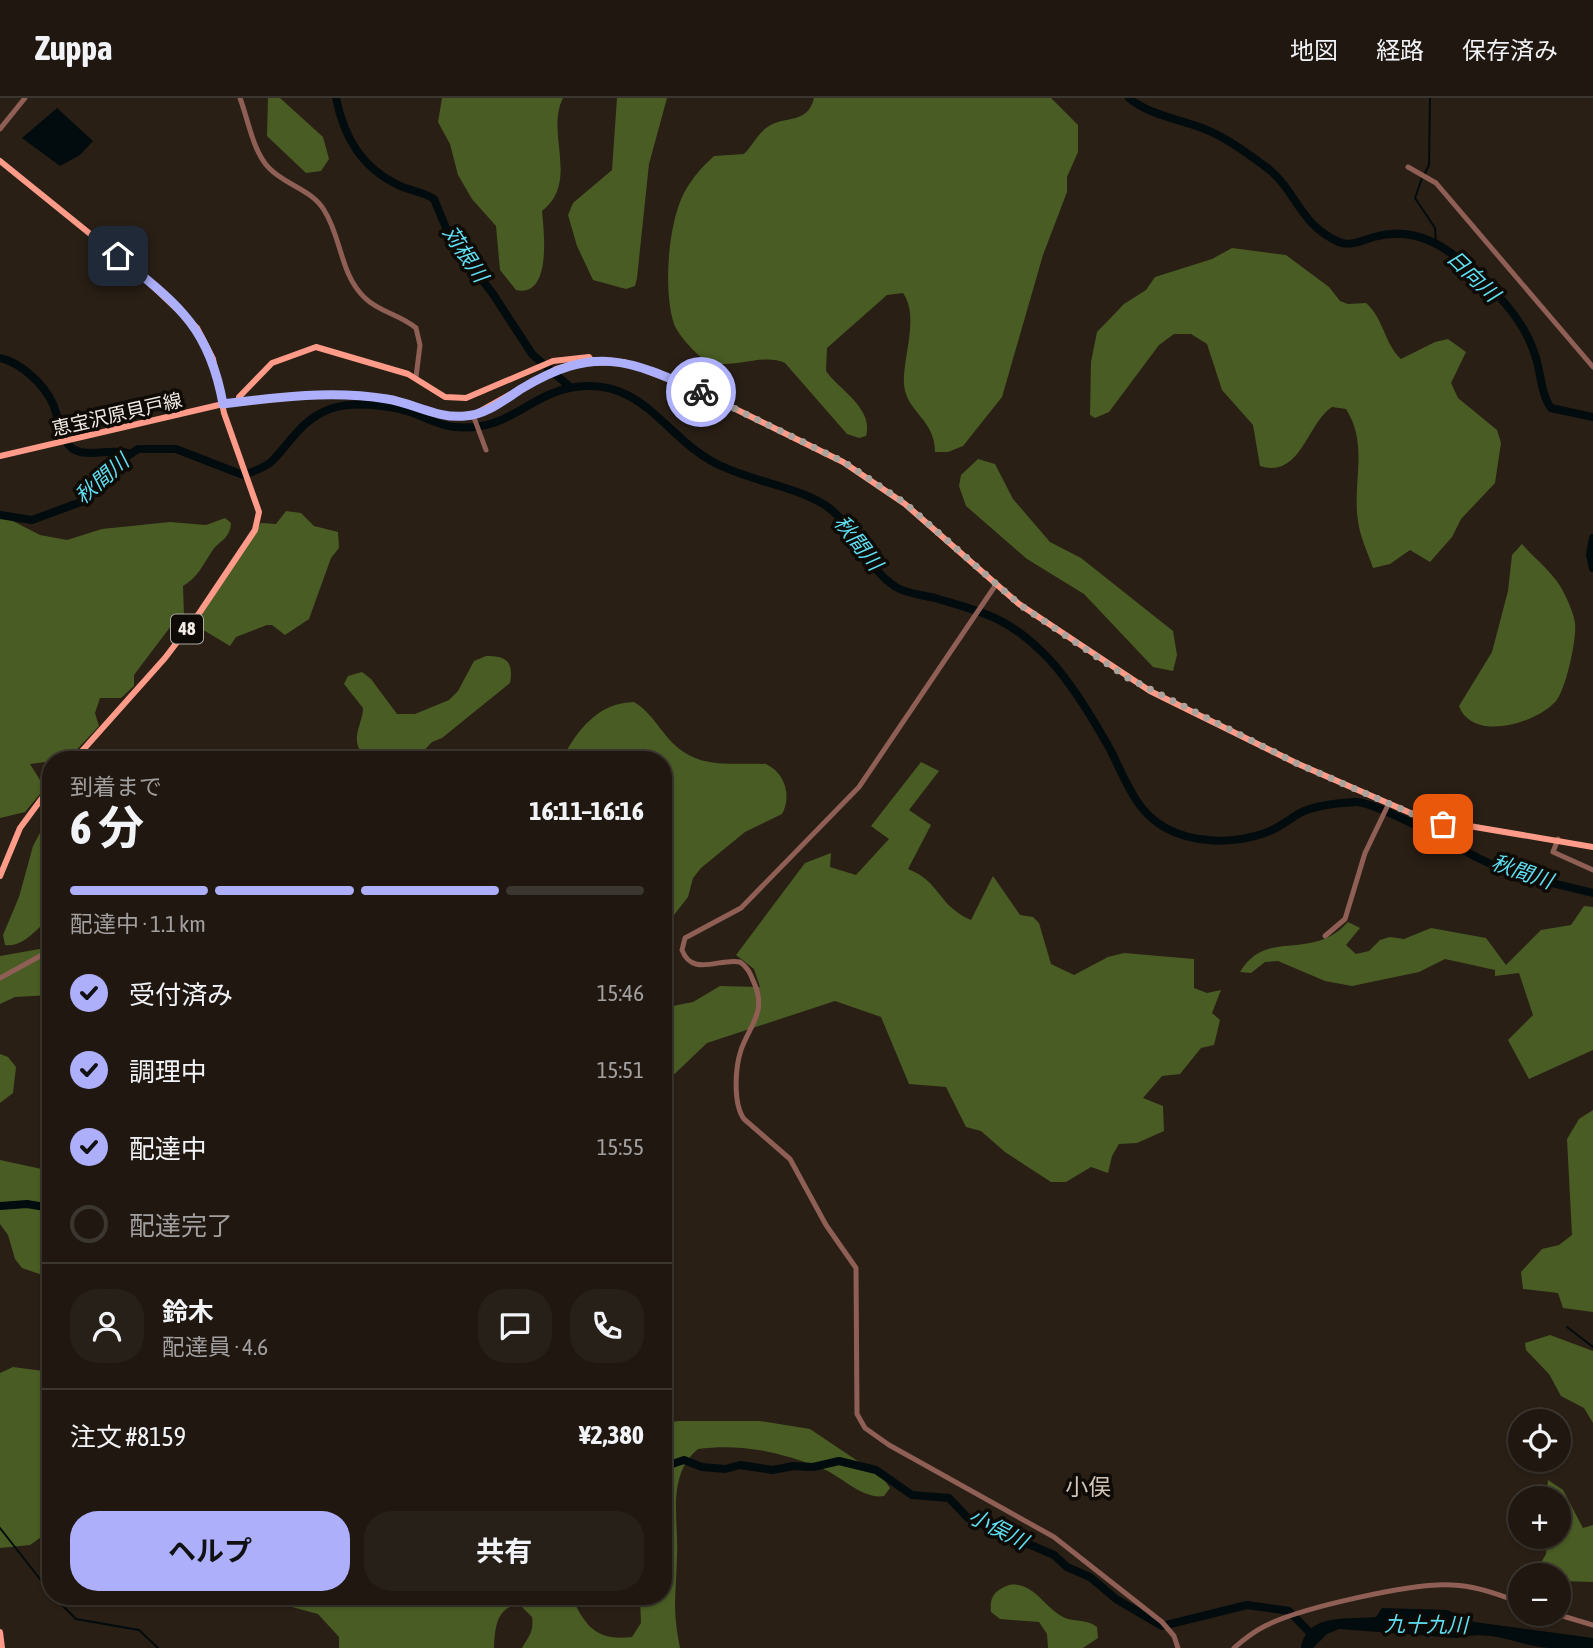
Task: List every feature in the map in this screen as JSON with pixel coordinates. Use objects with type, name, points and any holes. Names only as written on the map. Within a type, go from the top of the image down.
[{"type":"main road","name":"48","points":[[0,161],[185,314],[197,328],[213,359],[223,404],[259,512],[255,530],[165,658],[82,751]]},
{"type":"main road","points":[[240,402],[239,397],[272,363],[316,347],[416,377],[445,397],[460,400],[543,364],[577,357],[589,357],[592,361]]},
{"type":"main road","points":[[474,418],[556,369],[592,361],[634,364],[824,450],[905,503],[996,586],[1128,678],[1296,763],[1388,805],[1443,824],[1593,846]]},
{"type":"main road","name":"恵宝沢原貝戸線","points":[[0,456],[223,404],[300,395],[348,395],[388,399],[447,416],[474,418]]},
{"type":"main road","points":[[0,876],[20,828],[42,798]]},
{"type":"main road","points":[[0,1632],[2,1648]]},
{"type":"street","points":[[0,129],[25,98]]},
{"type":"street","points":[[240,98],[262,159],[276,173],[310,195],[324,210],[348,274],[359,292],[372,304],[416,328],[421,345],[416,377]]},
{"type":"street","points":[[1408,167],[1425,175],[1593,367]]},
{"type":"street","points":[[474,418],[485,450]]},
{"type":"street","points":[[996,586],[859,787],[741,908],[688,936],[683,940],[682,950],[688,961],[696,965],[740,962],[754,983],[760,1006],[740,1052],[739,1111],[744,1119],[790,1159],[826,1225],[856,1268],[857,1414],[861,1423],[909,1458],[1054,1537],[1162,1622],[1173,1634],[1178,1648]]},
{"type":"street","points":[[1325,936],[1345,919],[1365,853],[1388,805]]},
{"type":"street","points":[[1558,839],[1552,852],[1593,870]]},
{"type":"street","points":[[0,978],[42,955]]},
{"type":"street","points":[[1234,1648],[1265,1626],[1288,1617],[1410,1588],[1441,1584],[1469,1586],[1508,1598]]},
{"type":"street","points":[[1571,1618],[1593,1625]]},
{"type":"green space","points":[[268,98],[280,98],[323,137],[329,159],[321,171],[306,173],[267,136]]},
{"type":"green space","points":[[442,98],[563,98],[557,126],[561,171],[559,186],[553,199],[542,211],[544,247],[541,274],[536,284],[528,290],[516,290],[500,270],[496,226],[472,199],[458,175],[450,144],[438,122]]},
{"type":"green space","points":[[617,98],[667,98],[649,164],[637,278],[635,286],[626,289],[593,280],[577,246],[568,215],[573,203],[612,170]]},
{"type":"green space","points":[[814,98],[1051,98],[1078,125],[1078,152],[1067,177],[1067,192],[1043,255],[1002,397],[963,446],[948,452],[935,452],[931,432],[906,395],[904,374],[910,314],[903,293],[887,295],[827,348],[826,371],[854,400],[865,417],[866,436],[859,438],[847,434],[785,363],[775,360],[732,364],[710,362],[694,351],[674,324],[669,294],[669,257],[674,222],[687,188],[714,156],[744,154],[766,128],[806,113]]},
{"type":"green space","points":[[1232,248],[1286,255],[1329,287],[1340,301],[1348,304],[1366,303],[1377,316],[1391,346],[1401,359],[1435,342],[1448,339],[1466,352],[1451,383],[1458,398],[1497,430],[1501,443],[1495,483],[1461,519],[1452,537],[1430,562],[1410,550],[1390,564],[1373,568],[1359,527],[1357,436],[1346,409],[1332,407],[1323,415],[1302,447],[1285,465],[1274,468],[1260,466],[1253,425],[1222,390],[1207,344],[1191,334],[1174,334],[1159,345],[1109,412],[1095,418],[1090,415],[1091,362],[1097,332],[1124,304],[1146,290],[1155,277],[1212,259]]},
{"type":"green space","points":[[978,459],[995,464],[1013,499],[1050,542],[1081,558],[1173,631],[1177,655],[1173,671],[1153,667],[1084,594],[1027,559],[966,506],[959,486],[961,475]]},
{"type":"green space","points":[[286,511],[301,513],[314,526],[338,532],[339,548],[331,558],[309,619],[285,635],[272,625],[267,625],[236,637],[230,646],[195,625],[261,523],[276,524]]},
{"type":"green space","points":[[3,516],[40,535],[67,540],[102,529],[170,522],[206,525],[225,518],[231,523],[227,536],[212,551],[196,575],[183,586],[184,615],[174,622],[134,675],[134,686],[121,698],[100,698],[95,713],[99,726],[76,751],[42,751],[42,762],[30,764],[42,783],[42,792],[25,812],[0,818],[0,518]]},
{"type":"green space","points":[[1522,544],[1556,580],[1571,608],[1575,630],[1570,664],[1560,695],[1547,709],[1506,726],[1477,724],[1466,717],[1459,706],[1492,652],[1508,591],[1512,555]]},
{"type":"green space","points":[[486,656],[507,661],[511,670],[510,683],[424,751],[361,751],[357,736],[363,708],[344,684],[348,676],[362,672],[371,679],[397,714],[415,714],[449,700],[458,691],[474,661]]},
{"type":"green space","points":[[634,702],[679,749],[690,756],[713,763],[766,764],[778,773],[785,786],[786,800],[782,814],[745,832],[701,868],[693,878],[688,897],[672,917],[672,751],[567,751],[590,720],[610,707]]},
{"type":"green space","points":[[921,762],[939,771],[909,810],[931,825],[908,869],[927,880],[960,914],[971,920],[993,876],[1020,915],[1033,917],[1039,923],[1051,964],[1074,975],[1108,957],[1124,953],[1194,959],[1194,988],[1207,993],[1221,990],[1212,1013],[1220,1020],[1214,1045],[1201,1048],[1180,1074],[1162,1076],[1143,1098],[1163,1106],[1164,1131],[1137,1143],[1119,1144],[1112,1156],[1108,1173],[1091,1167],[1066,1182],[1051,1182],[1005,1152],[981,1131],[966,1127],[946,1087],[909,1084],[881,1017],[835,1001],[707,1043],[672,1076],[672,1006],[693,1002],[720,986],[760,987],[754,969],[736,955],[805,863],[831,853],[830,867],[856,875],[889,839],[871,826]]},
{"type":"green space","points":[[41,831],[42,924],[24,940],[5,945],[3,935],[19,897],[33,846]]},
{"type":"green space","points":[[1584,906],[1593,907],[1593,1050],[1529,1079],[1508,1040],[1533,1015],[1519,973],[1495,976],[1495,970],[1445,959],[1419,972],[1352,986],[1325,981],[1278,961],[1265,962],[1251,973],[1240,972],[1251,959],[1263,951],[1319,941],[1334,934],[1348,922],[1360,928],[1346,945],[1356,954],[1369,951],[1380,940],[1390,937],[1404,939],[1431,928],[1486,938],[1506,965],[1541,930],[1571,925]]},
{"type":"green space","points":[[42,949],[42,996],[15,997],[0,1004],[0,956]]},
{"type":"green space","points":[[0,1054],[8,1057],[16,1067],[13,1093],[0,1103]]},
{"type":"green space","points":[[1593,1110],[1593,1312],[1563,1308],[1558,1293],[1523,1289],[1521,1272],[1542,1249],[1559,1245],[1572,1235],[1567,1139],[1579,1119]]},
{"type":"green space","points":[[0,1160],[42,1169],[42,1275],[22,1268],[15,1259],[8,1235],[0,1224]]},
{"type":"green space","points":[[1550,1335],[1593,1351],[1593,1423],[1584,1408],[1561,1396],[1549,1374],[1526,1350],[1525,1343]]},
{"type":"green space","points":[[13,1367],[42,1371],[42,1536],[30,1545],[0,1548],[0,1373]]},
{"type":"green space","points":[[760,1421],[810,1429],[883,1478],[890,1488],[884,1496],[868,1494],[821,1468],[761,1450],[730,1447],[698,1449],[681,1472],[676,1499],[675,1612],[680,1648],[522,1648],[530,1634],[532,1617],[520,1605],[576,1605],[587,1624],[594,1630],[609,1637],[620,1638],[632,1637],[641,1623],[640,1605],[672,1605],[672,1422]]},
{"type":"green space","points":[[1571,1505],[1583,1528],[1593,1525],[1593,1582],[1571,1581],[1571,1563],[1541,1563],[1547,1549],[1571,1549]]},
{"type":"green space","points":[[1009,1585],[1018,1585],[1032,1591],[1065,1618],[1093,1624],[1097,1627],[1098,1638],[1083,1648],[1048,1648],[1047,1634],[1039,1622],[1000,1619],[991,1612],[994,1595]]},
{"type":"green space","points":[[515,1605],[501,1614],[498,1620],[494,1648],[339,1648],[339,1637],[318,1614],[288,1606]]},
{"type":"water","points":[[57,108],[93,141],[80,155],[60,166],[22,138]]},
{"type":"water","name":"九十九川","points":[[1382,1608],[1447,1610],[1474,1622],[1593,1638],[1593,1648],[1549,1648],[1482,1635],[1457,1638],[1339,1629],[1327,1634],[1313,1648],[1301,1648],[1311,1628],[1320,1623],[1376,1617]]},
{"type":"waterway","name":"苅根川","points":[[336,98],[349,138],[364,160],[385,178],[434,199],[451,240],[493,294],[532,354],[570,387]]},
{"type":"waterway","name":"日向川","points":[[1129,98],[1155,113],[1210,131],[1227,140],[1276,176],[1306,217],[1326,235],[1339,242],[1352,243],[1387,234],[1399,234],[1421,238],[1442,247],[1473,271],[1514,314],[1529,339],[1551,408],[1593,417]]},
{"type":"waterway","points":[[1425,173],[1429,165],[1430,98]]},
{"type":"waterway","points":[[1422,178],[1415,198],[1435,228],[1436,243]]},
{"type":"waterway","points":[[0,358],[24,369],[44,389],[53,404],[65,440],[73,449],[86,453],[128,453]]},
{"type":"waterway","name":"秋間川","points":[[0,515],[32,520],[81,502],[113,466],[138,449],[176,449],[243,475],[271,462],[312,419],[330,409],[359,405],[391,407],[443,425],[474,427],[505,418],[559,391],[598,386],[619,391],[636,400],[682,440],[717,464],[805,495],[829,508],[847,527],[877,570],[896,587],[992,617],[1028,639],[1050,660],[1084,706],[1136,800],[1153,819],[1175,833],[1214,841],[1253,837],[1279,827],[1313,808],[1355,802],[1397,816],[1506,870],[1593,893]]},
{"type":"waterway","name":"日向川","points":[[1593,538],[1590,555],[1593,568]]},
{"type":"waterway","name":"小俣川","points":[[0,1206],[27,1204],[42,1206]]},
{"type":"waterway","points":[[1567,1327],[1593,1347]]},
{"type":"waterway","name":"小俣川","points":[[672,1464],[684,1460],[702,1467],[725,1469],[740,1465],[773,1470],[793,1466],[813,1467],[839,1461],[876,1470],[912,1495],[949,1498],[968,1518],[1054,1555],[1067,1567],[1090,1577],[1116,1599],[1162,1626],[1247,1605],[1289,1611],[1314,1637]]},
{"type":"waterway","points":[[0,1528],[42,1582]]},
{"type":"waterway","points":[[62,1605],[76,1619],[139,1630],[158,1648]]},
{"type":"way so far","points":[[701,392],[844,462],[905,503],[1019,604],[1150,691],[1296,763],[1422,818],[1443,824]]},
{"type":"district","name":"小俣","points":[[1088,1487]]},
{"type":"route","points":[[118,256],[173,302],[197,328],[213,359],[223,404],[300,395],[348,395],[388,399],[447,416],[462,417],[484,412],[556,369],[576,363],[609,360],[634,364],[701,392]]}]
